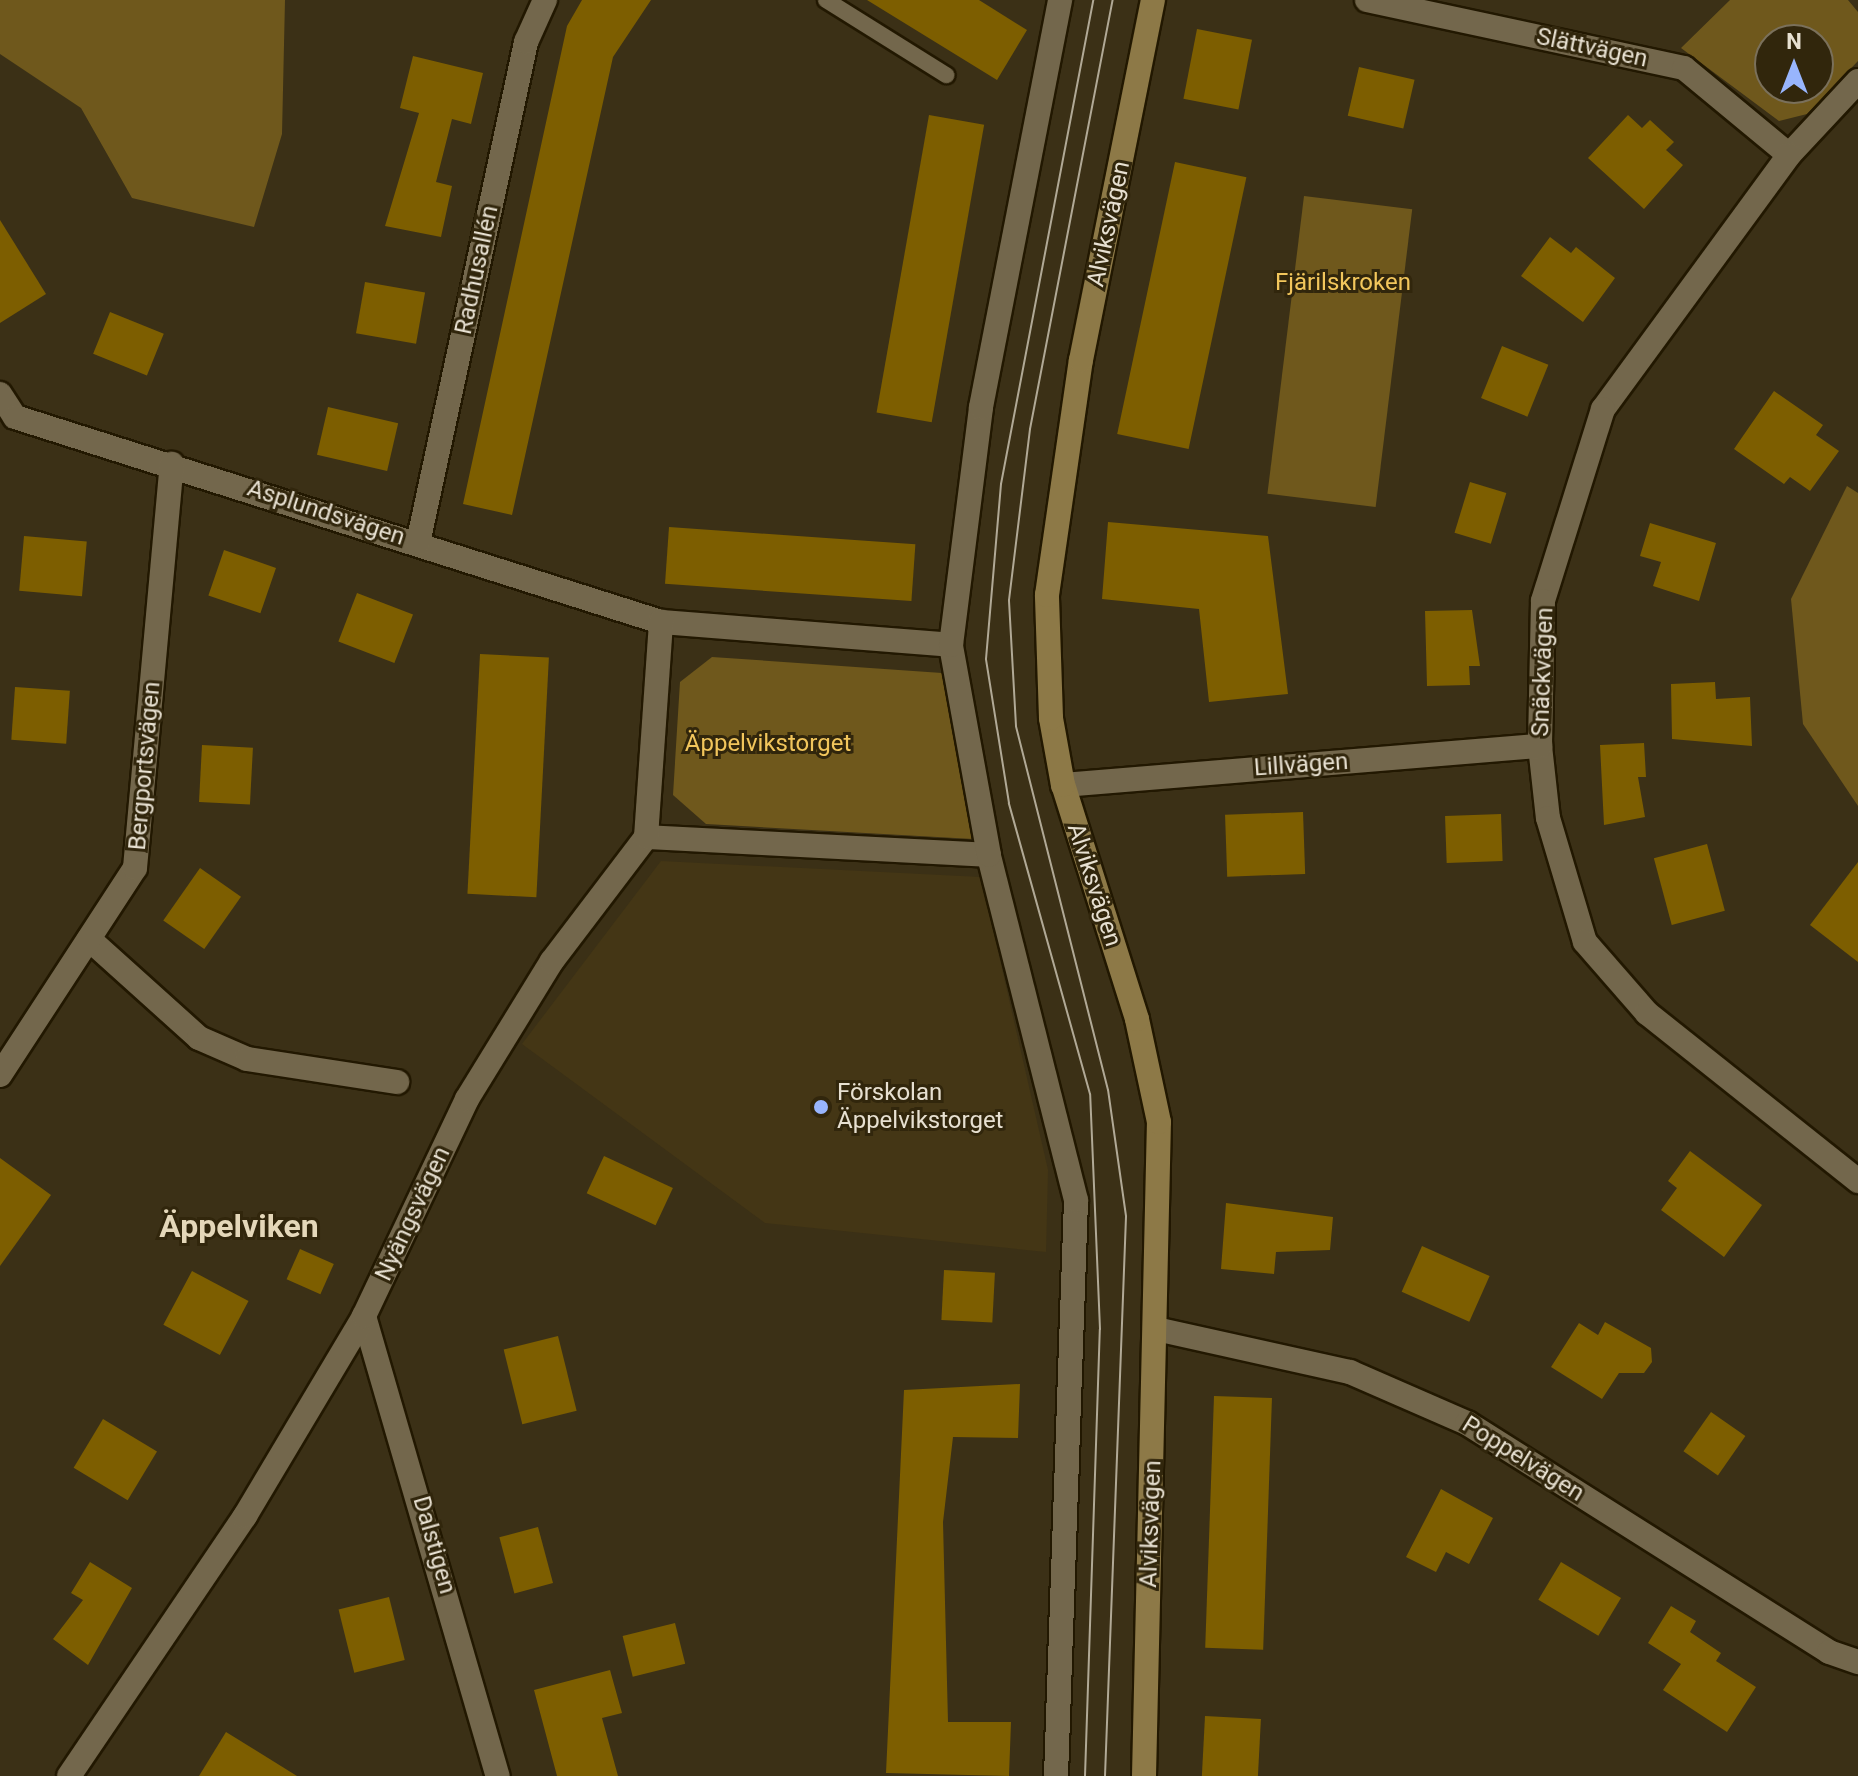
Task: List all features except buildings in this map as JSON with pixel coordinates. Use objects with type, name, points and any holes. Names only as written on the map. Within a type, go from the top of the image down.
[{"type":"street","name":"Radhusallén","points":[[418,543],[526,42],[545,0]]},
{"type":"street","points":[[1056,1776],[1076,1200],[989,855],[951,645],[981,407],[1060,0]]},
{"type":"street","name":"Alviksvägen","points":[[1144,1776],[1159,1122],[1137,1019],[1063,785],[1047,654],[1051,536],[1153,0]]},
{"type":"street","name":"Slättvägen","points":[[1367,0],[1684,68],[1789,155]]},
{"type":"street","name":"Snäckvägen","points":[[1858,81],[1789,155],[1603,409],[1543,601],[1540,746],[1548,818],[1585,942],[1647,1013],[1858,1181]]},
{"type":"street","name":"Asplundsvägen","points":[[0,394],[8,421],[172,464],[661,622]]},
{"type":"street","name":"Bergportsvägen","points":[[0,1075],[135,868],[172,464]]},
{"type":"street","points":[[951,645],[661,622],[646,837],[989,855]]},
{"type":"street","name":"Lillvägen","points":[[1063,785],[1540,746]]},
{"type":"street","name":"Nyängsvägen","points":[[69,1776],[245,1516],[364,1316],[467,1099],[552,961],[646,837]]},
{"type":"street","points":[[89,939],[199,1038],[247,1059],[397,1082]]},
{"type":"street","name":"Dalstigen","points":[[364,1316],[498,1776]]},
{"type":"street","name":"Poppelvägen","points":[[1156,1329],[1350,1372],[1467,1423],[1829,1652],[1858,1662]]},
{"type":"lane","points":[[826,0],[946,75]]},
{"type":"shaded area","name":"Förskolan Äppelvikstorget","points":[[661,861],[981,877],[1048,1170],[1046,1252],[765,1223],[522,1044]]},
{"type":"green space","points":[[0,0],[285,0],[282,134],[254,227],[132,198],[81,108],[0,54]]},
{"type":"green space","points":[[1730,0],[1848,0],[1858,12],[1858,61],[1834,86],[1834,24],[1754,24],[1754,102],[1681,48]]},
{"type":"green space","points":[[1756,104],[1817,104],[1807,114],[1779,121]]},
{"type":"green space","name":"Fjärilskroken","points":[[1304,196],[1412,209],[1376,507],[1267,494]]},
{"type":"green space","points":[[1847,486],[1858,493],[1858,806],[1803,724],[1791,599]]},
{"type":"green space","name":"Äppelvikstorget","points":[[712,657],[942,673],[973,839],[706,824],[673,795],[680,682]]},
{"type":"tram line","points":[[1085,1776],[1100,1329],[1090,1094],[1009,803],[986,659],[1001,484],[1093,0]]},
{"type":"tram line","points":[[1105,1776],[1126,1216],[1108,1090],[1016,726],[1009,600],[1030,429],[1113,0]]},
{"type":"place","name":"Förskolan Äppelvikstorget","points":[[821,1107]]},
{"type":"district","name":"Äppelviken","points":[[239,1226]]}]
